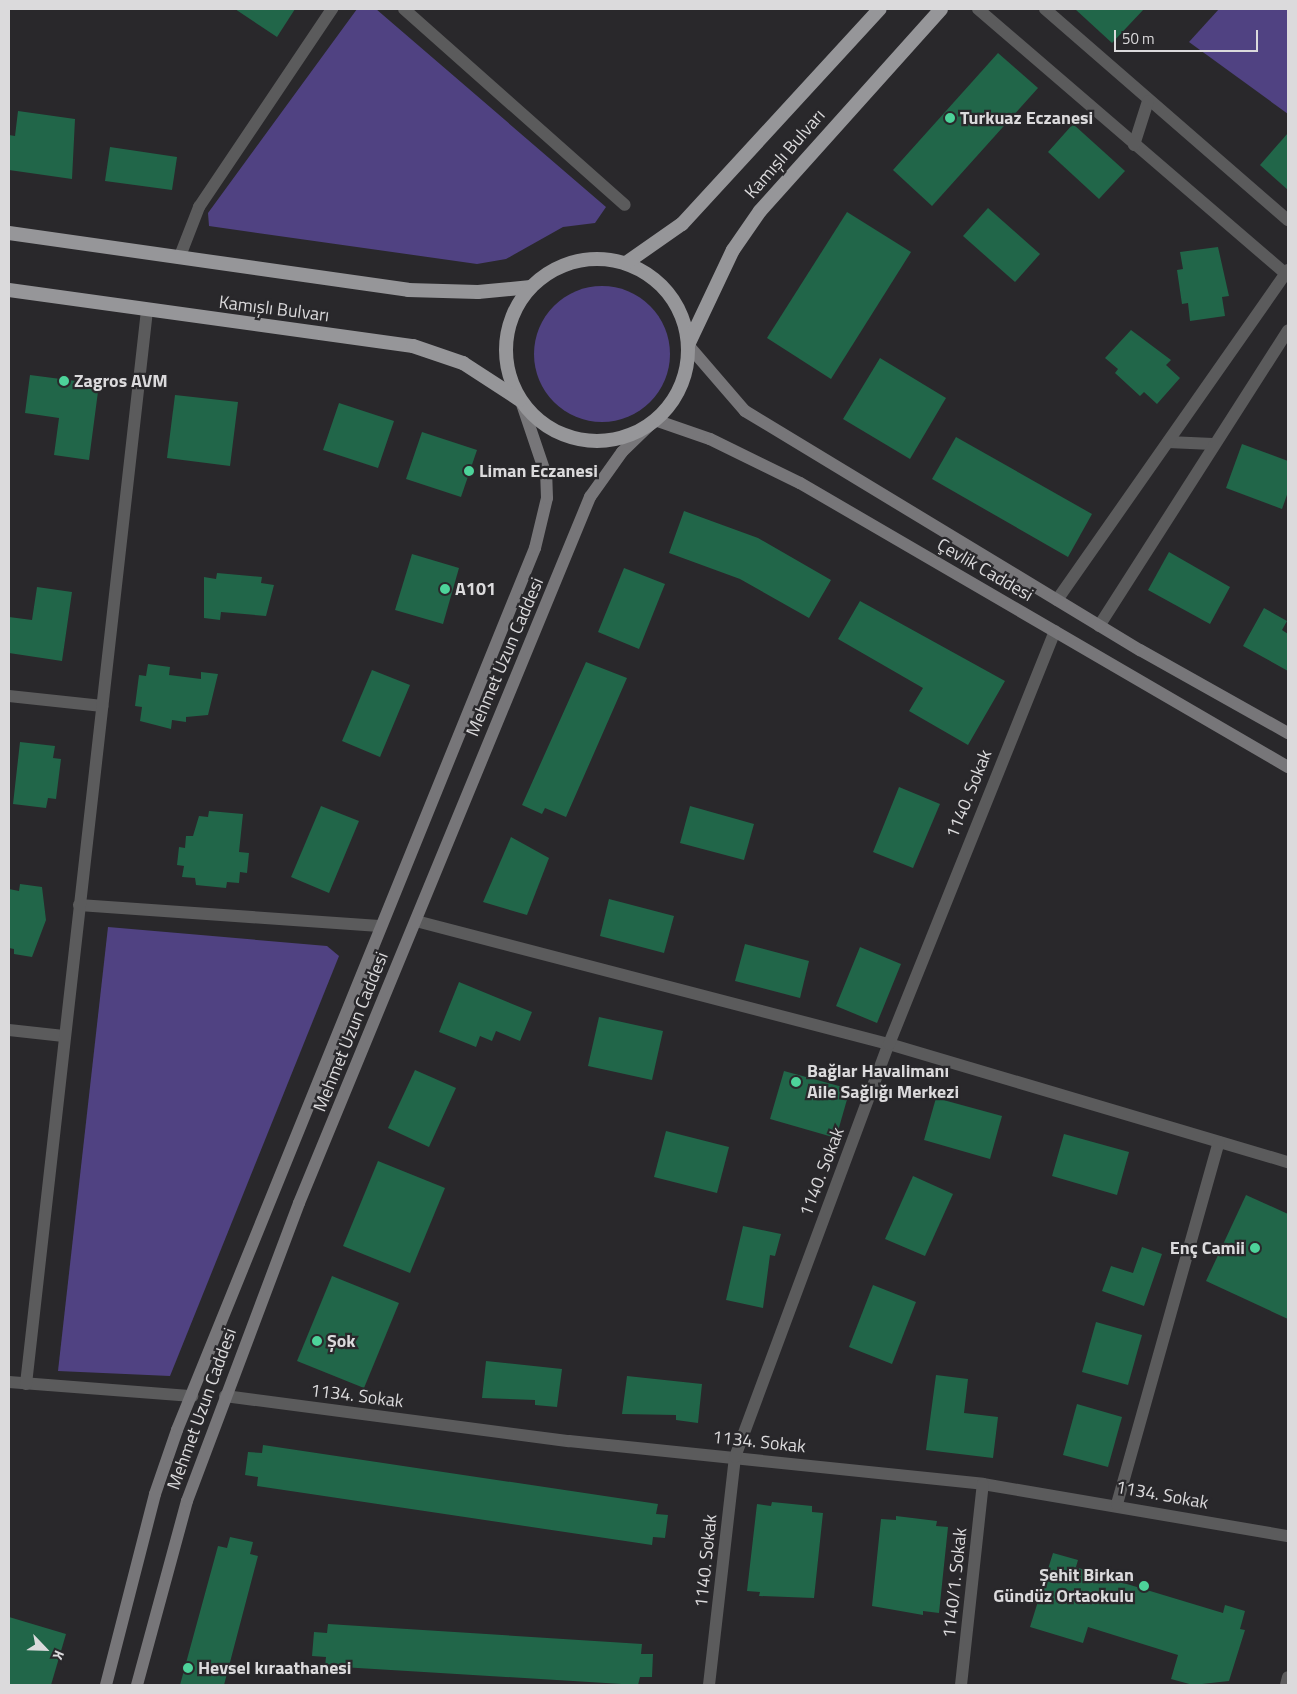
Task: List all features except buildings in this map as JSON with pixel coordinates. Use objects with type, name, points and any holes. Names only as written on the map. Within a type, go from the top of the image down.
[{"type":"highway","name":"Kamışlı Bulvarı","points":[[626,263],[682,224],[880,9]]},
{"type":"highway","name":"Kamışlı Bulvarı","points":[[688,345],[733,250],[760,211],[941,9]]},
{"type":"highway","points":[[9,232],[408,290],[478,292],[531,287]]},
{"type":"highway","points":[[600,258],[626,263],[650,276],[670,295],[682,319],[688,345],[680,386],[655,420],[629,435],[599,441],[569,437],[542,423],[521,401],[507,363],[508,330],[531,287],[550,271],[575,261],[600,258]]},
{"type":"highway","name":"Kamışlı Bulvarı","points":[[9,290],[147,311],[414,346],[463,362],[521,401]]},
{"type":"main road","name":"Çevlik Caddesi","points":[[688,345],[745,410],[1099,626],[1288,734]]},
{"type":"main road","points":[[106,1685],[155,1494],[192,1396],[380,926],[502,637],[535,548],[547,498],[546,475],[521,401]]},
{"type":"main road","name":"Çevlik Caddesi","points":[[655,420],[710,439],[800,483],[1288,767]]},
{"type":"main road","name":"Mehmet Uzun Caddesi","points":[[137,1685],[166,1566],[225,1396],[416,921],[590,497],[622,452],[655,420]]},
{"type":"street","points":[[180,256],[199,207],[332,9]]},
{"type":"street","points":[[404,9],[625,205]]},
{"type":"street","points":[[978,9],[1134,146],[1286,273],[1057,600]]},
{"type":"street","points":[[1045,9],[1148,101],[1288,220]]},
{"type":"street","points":[[1134,146],[1148,101]]},
{"type":"street","points":[[26,1384],[147,311]]},
{"type":"street","points":[[1099,626],[1213,444],[1288,330]]},
{"type":"street","points":[[1168,442],[1213,444]]},
{"type":"street","name":"1140. Sokak","points":[[709,1685],[735,1457],[889,1044],[1055,631]]},
{"type":"street","points":[[9,696],[102,706]]},
{"type":"street","points":[[79,905],[380,926]]},
{"type":"street","points":[[416,921],[889,1044],[1288,1162]]},
{"type":"street","points":[[9,1030],[64,1036]]},
{"type":"street","points":[[1117,1504],[1219,1142]]},
{"type":"street","points":[[9,1382],[192,1396]]},
{"type":"street","name":"1134. Sokak","points":[[225,1396],[735,1457],[983,1484],[1117,1504],[1288,1536]]},
{"type":"street","name":"1140/1. Sokak","points":[[962,1685],[983,1484]]},
{"type":"street","points":[[1286,1685],[1288,1677]]},
{"type":"shaded area","points":[[357,9],[376,9],[606,207],[595,223],[563,227],[506,259],[477,264],[209,226],[208,213]]},
{"type":"shaded area","points":[[1219,9],[1288,9],[1288,114],[1189,42]]},
{"type":"shaded area","points":[[602,286],[628,292],[650,306],[664,328],[670,354],[664,380],[650,402],[628,416],[602,422],[576,416],[554,402],[540,380],[534,354],[540,328],[554,306],[576,292]]},
{"type":"shaded area","points":[[108,927],[327,946],[339,956],[170,1376],[58,1371]]},
{"type":"place","name":"Turkuaz Eczanesi","points":[[950,118]]},
{"type":"place","name":"Zagros AVM","points":[[64,381]]},
{"type":"place","name":"Liman Eczanesi","points":[[469,471]]},
{"type":"place","name":"A101","points":[[445,589]]},
{"type":"place","name":"Bağlar Havalimanı Aile Sağlığı Merkezi","points":[[796,1082]]},
{"type":"place","name":"Enç Camii","points":[[1255,1248]]},
{"type":"place","name":"Şok","points":[[317,1341]]},
{"type":"place","name":"Şehit Birkan Gündüz Ortaokulu","points":[[1144,1586]]},
{"type":"place","name":"Hevsel kıraathanesi","points":[[188,1668]]}]
